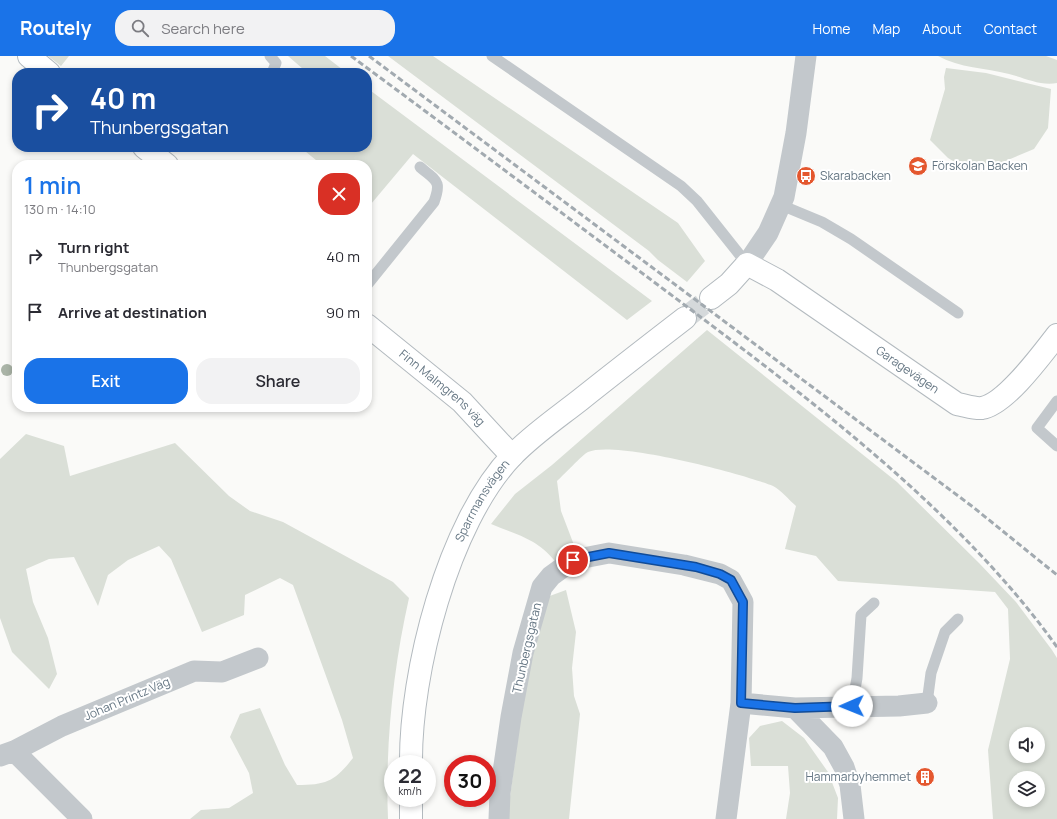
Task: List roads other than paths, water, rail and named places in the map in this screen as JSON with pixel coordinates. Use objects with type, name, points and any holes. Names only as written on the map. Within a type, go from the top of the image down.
[{"type":"street","points":[[29,56],[43,68]]},
{"type":"street","points":[[712,298],[729,284],[747,264],[768,233],[781,205],[796,133],[806,56]]},
{"type":"street","points":[[150,152],[161,160]]},
{"type":"street","name":"Garagevägen","points":[[747,264],[777,280],[957,404],[982,408],[1006,394],[1055,342]]},
{"type":"street","name":"Sparrmansvägen","points":[[410,755],[411,737],[424,648],[448,568],[487,488],[512,456],[554,420],[685,318]]},
{"type":"street","name":"Finn Malmgrens väg","points":[[372,329],[462,402],[512,456]]},
{"type":"street","name":"Thunbergsgatan","points":[[499,819],[500,793],[511,717],[523,653],[542,587],[551,576],[573,560],[609,553],[696,567],[720,574],[731,580],[743,602],[741,703],[726,819]]},
{"type":"street","name":"Johan Printz Väg","points":[[7,754],[62,726],[194,671],[222,672],[258,658]]},
{"type":"street","points":[[741,703],[795,708],[899,706],[927,703]]},
{"type":"street","points":[[795,708],[833,747],[844,767],[850,785],[854,819]]},
{"type":"street","points":[[7,754],[82,819]]},
{"type":"street","points":[[411,807],[411,819]]},
{"type":"lane","points":[[270,56],[276,64],[274,68]]},
{"type":"lane","points":[[492,56],[681,186],[697,201],[747,264]]},
{"type":"lane","points":[[372,279],[434,202],[439,188],[438,182],[420,167]]},
{"type":"lane","points":[[781,205],[822,222],[851,239],[958,313]]},
{"type":"lane","points":[[1057,401],[1037,428],[1057,446]]},
{"type":"lane","points":[[852,706],[857,678],[861,615],[874,603]]},
{"type":"lane","points":[[927,703],[931,672],[945,632],[958,619]]},
{"type":"tunnel","points":[[685,318],[711,298]]},
{"type":"railway","points":[[351,56],[367,68]]},
{"type":"railway","points":[[369,56],[973,507],[1057,575]]},
{"type":"railway","points":[[372,72],[686,306],[785,382],[884,463],[932,506],[977,551],[1019,598],[1057,647]]},
{"type":"place","name":"Förskolan Backen","points":[[918,166]]},
{"type":"place","name":"Skarabacken","points":[[806,176]]},
{"type":"place","name":"Hammarbyhemmet","points":[[925,777]]}]
